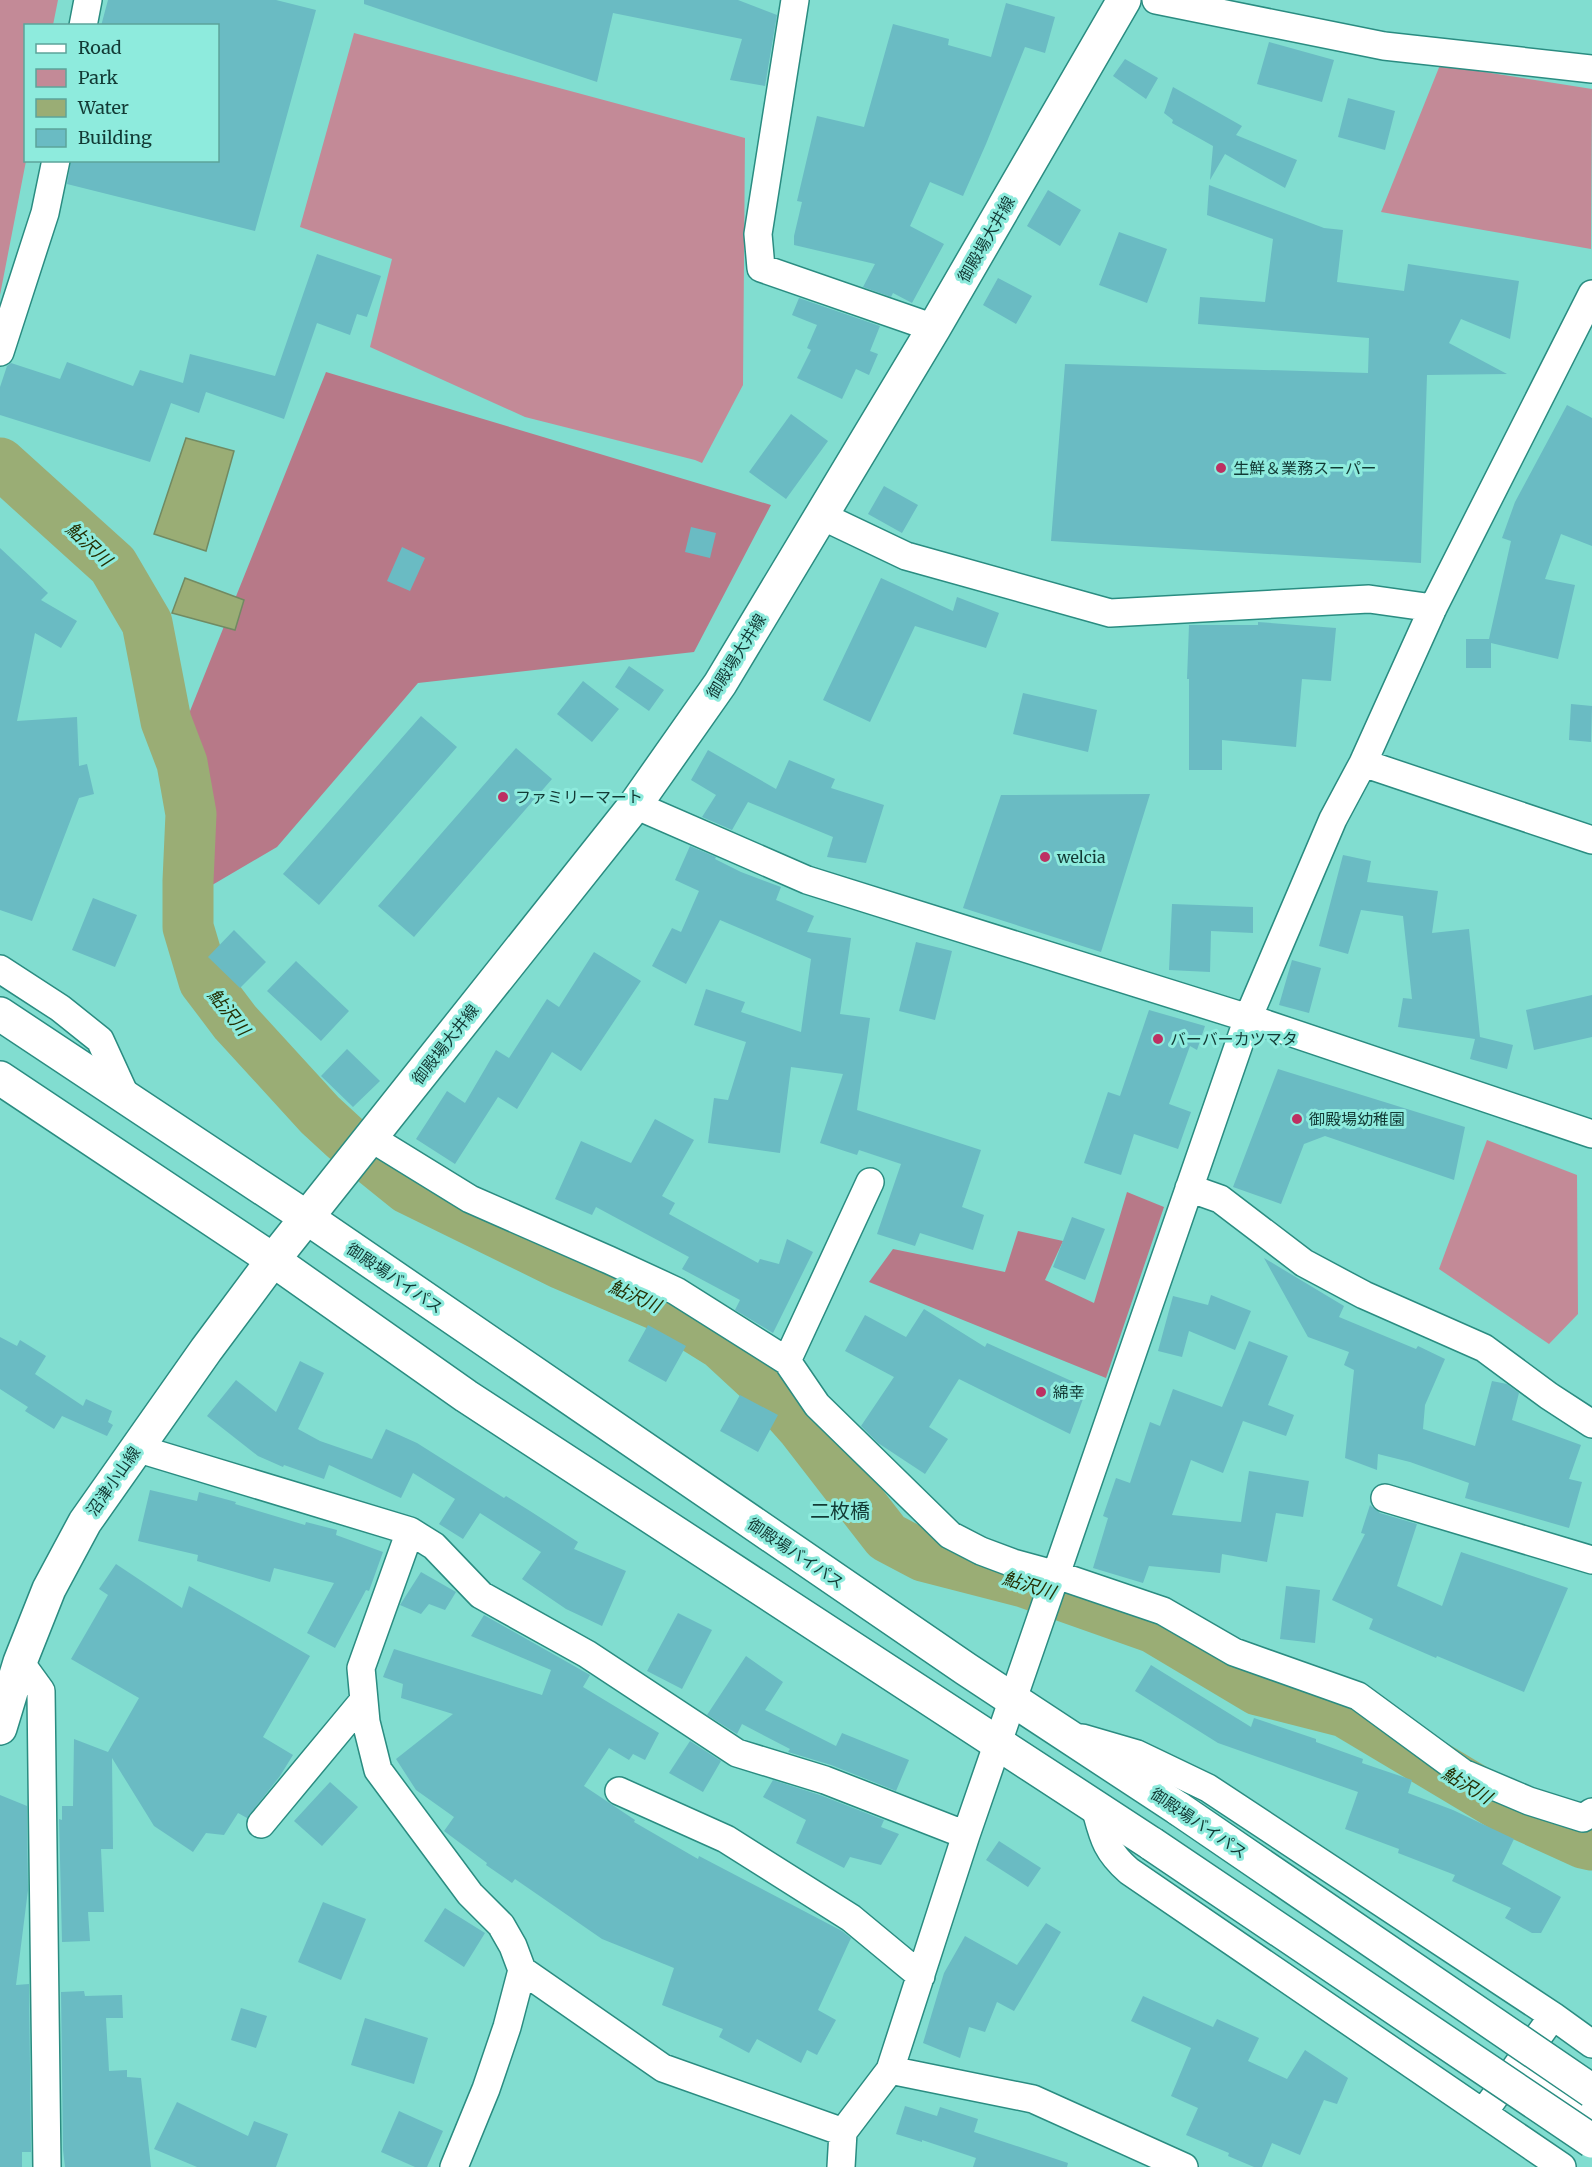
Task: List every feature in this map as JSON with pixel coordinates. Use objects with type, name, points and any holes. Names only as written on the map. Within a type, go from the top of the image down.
[{"type":"main road","name":"御殿場大井線","points":[[273,1260],[635,805],[720,684],[934,328],[1125,0]]},
{"type":"main road","name":"御殿場バイパス","points":[[0,1014],[306,1217],[1014,1701],[1179,1809],[1592,2091]]},
{"type":"main road","points":[[0,1077],[273,1260],[466,1396],[1095,1806],[1592,2141]]},
{"type":"main road","name":"沼津小山線","points":[[0,1728],[10,1659],[85,1522],[273,1260]]},
{"type":"street","points":[[83,24],[88,0]]},
{"type":"street","points":[[795,0],[758,234],[761,268],[934,328]]},
{"type":"street","points":[[1156,0],[1384,46],[1592,69]]},
{"type":"street","points":[[0,352],[45,213],[56,162]]},
{"type":"street","points":[[841,2167],[843,2132],[890,2070],[966,1835],[1248,1018],[1333,819],[1363,763],[1433,608],[1592,294]]},
{"type":"street","points":[[822,516],[906,556],[1110,613],[1369,599],[1433,608]]},
{"type":"street","points":[[1363,763],[1592,840]]},
{"type":"street","points":[[635,805],[807,880],[1248,1018],[1592,1134]]},
{"type":"street","points":[[0,969],[60,1008],[100,1040],[127,1099]]},
{"type":"street","points":[[371,1138],[470,1199],[676,1291],[787,1361],[817,1404],[950,1535],[981,1551],[1056,1578],[1163,1611],[1234,1652],[1358,1696],[1463,1773],[1529,1801],[1583,1818],[1592,1812]]},
{"type":"street","points":[[787,1361],[870,1182]]},
{"type":"street","points":[[1189,1188],[1220,1199],[1304,1263],[1364,1295],[1484,1348],[1549,1396],[1592,1424]]},
{"type":"street","points":[[136,1448],[410,1531],[434,1546],[481,1595],[587,1654],[737,1753],[825,1780],[966,1835]]},
{"type":"street","points":[[1384,1498],[1592,1560]]},
{"type":"street","points":[[410,1531],[361,1668],[366,1722],[378,1770],[470,1894],[501,1924],[522,1970],[663,2068],[843,2132]]},
{"type":"street","points":[[10,1659],[41,1691],[47,2167]]},
{"type":"street","points":[[261,1824],[364,1700]]},
{"type":"street","points":[[1064,1733],[1137,1754],[1208,1788],[1592,2044]]},
{"type":"street","points":[[620,1791],[726,1839],[851,1918],[921,1976]]},
{"type":"street","points":[[1095,1806],[1104,1841],[1115,1859],[1129,1871],[1562,2167]]},
{"type":"street","points":[[454,2167],[486,2089],[507,2027],[522,1970]]},
{"type":"street","points":[[1483,2113],[1552,2016]]},
{"type":"street","points":[[1517,2066],[1592,2116]]},
{"type":"street","points":[[890,2070],[1033,2098],[1184,2167]]},
{"type":"green space","points":[[0,0],[58,0],[53,24],[24,24],[24,162],[26,162],[0,295]]},
{"type":"green space","points":[[354,33],[745,138],[743,385],[702,463],[525,417],[370,347],[392,259],[300,227]]},
{"type":"green space","points":[[1440,65],[1592,89],[1591,249],[1381,212]]},
{"type":"green space","points":[[1487,1140],[1577,1175],[1578,1314],[1549,1344],[1439,1269]]},
{"type":"shaded area","points":[[326,372],[771,505],[694,652],[418,683],[277,847],[202,891],[186,721]]},
{"type":"shaded area","points":[[1127,1192],[1164,1207],[1106,1378],[869,1282],[893,1249],[1005,1272],[1018,1231],[1063,1241],[1045,1280],[1094,1303]]},
{"type":"water","points":[[186,438],[234,451],[206,551],[154,534]]},
{"type":"water","points":[[185,578],[244,600],[235,630],[172,613]]},
{"type":"building","points":[[108,0],[276,0],[316,10],[255,231],[67,184],[71,162],[219,162],[219,24],[102,24]]},
{"type":"building","points":[[364,0],[738,0],[777,15],[765,86],[730,80],[742,39],[613,13],[597,82],[364,4]]},
{"type":"building","points":[[1006,3],[1055,17],[1045,53],[1025,47],[963,196],[930,182],[910,226],[944,244],[912,303],[893,293],[891,297],[863,287],[875,264],[794,245],[802,202],[797,201],[817,116],[864,127],[893,24],[949,39],[948,45],[991,57]]},
{"type":"building","points":[[1269,42],[1334,60],[1322,102],[1257,84]]},
{"type":"building","points":[[1125,59],[1158,78],[1146,99],[1113,76]]},
{"type":"building","points":[[1173,87],[1242,126],[1236,135],[1297,160],[1285,188],[1225,154],[1210,180],[1213,146],[1172,123],[1173,120],[1164,113]]},
{"type":"building","points":[[1348,98],[1395,111],[1385,150],[1338,137]]},
{"type":"building","points":[[1209,185],[1324,228],[1343,230],[1337,282],[1404,291],[1408,264],[1519,281],[1510,339],[1461,319],[1449,343],[1507,374],[1427,375],[1421,563],[1051,541],[1065,364],[1368,373],[1369,338],[1198,324],[1200,297],[1265,302],[1273,239],[1207,215]]},
{"type":"building","points":[[1048,190],[1081,210],[1060,246],[1027,226]]},
{"type":"building","points":[[1119,232],[1167,249],[1147,303],[1099,285]]},
{"type":"building","points":[[317,254],[381,276],[367,317],[357,314],[350,335],[317,323],[284,419],[206,392],[199,413],[171,403],[150,462],[0,415],[0,387],[7,366],[11,363],[60,379],[67,362],[133,386],[140,370],[183,383],[190,354],[275,376]]},
{"type":"building","points":[[998,278],[1032,296],[1016,324],[983,305]]},
{"type":"building","points":[[799,298],[880,326],[870,351],[878,354],[869,375],[856,369],[842,399],[797,378],[811,350],[807,348],[817,325],[792,315]]},
{"type":"building","points":[[1567,405],[1592,418],[1592,546],[1561,534],[1545,579],[1575,585],[1558,659],[1491,643],[1491,668],[1466,668],[1466,639],[1489,639],[1511,541],[1502,538],[1515,502]]},
{"type":"building","points":[[791,414],[828,441],[786,499],[749,472]]},
{"type":"building","points":[[884,486],[918,505],[902,533],[868,514]]},
{"type":"building","points":[[691,527],[716,533],[710,558],[685,552]]},
{"type":"building","points":[[402,547],[425,558],[410,591],[387,581]]},
{"type":"building","points":[[0,548],[48,593],[41,600],[77,621],[61,648],[35,633],[17,721],[77,717],[79,766],[87,764],[94,794],[79,798],[32,921],[0,910]]},
{"type":"building","points":[[881,578],[953,611],[957,597],[999,613],[986,648],[915,626],[870,722],[823,700]]},
{"type":"building","points":[[1258,622],[1336,628],[1331,681],[1302,679],[1296,747],[1222,740],[1222,770],[1189,770],[1189,679],[1187,679],[1189,625],[1258,625]]},
{"type":"building","points":[[629,666],[664,690],[649,711],[615,687]]},
{"type":"building","points":[[583,681],[619,709],[592,742],[557,714]]},
{"type":"building","points":[[1023,693],[1097,710],[1088,752],[1013,734]]},
{"type":"building","points":[[1571,704],[1592,706],[1591,742],[1569,740]]},
{"type":"building","points":[[421,716],[457,747],[319,905],[283,874]]},
{"type":"building","points":[[516,748],[552,779],[414,937],[378,906]]},
{"type":"building","points":[[708,750],[776,789],[789,760],[835,779],[831,788],[884,805],[866,863],[827,857],[833,837],[748,802],[732,830],[702,817],[716,795],[691,780]]},
{"type":"building","points":[[1150,794],[1101,952],[963,908],[1001,795]]},
{"type":"building","points":[[690,846],[716,857],[715,859],[741,872],[781,887],[776,900],[814,916],[807,932],[851,938],[840,1014],[870,1018],[857,1110],[981,1150],[962,1207],[984,1215],[973,1250],[920,1233],[915,1246],[877,1234],[901,1164],[859,1150],[857,1155],[820,1143],[843,1074],[791,1067],[780,1153],[708,1143],[714,1098],[728,1100],[746,1042],[694,1025],[706,989],[745,1002],[741,1012],[801,1032],[811,959],[720,920],[686,984],[652,966],[672,928],[681,932],[699,891],[675,880]]},
{"type":"building","points":[[1343,855],[1371,861],[1367,882],[1438,891],[1432,933],[1469,929],[1480,1037],[1513,1045],[1507,1069],[1470,1059],[1475,1039],[1398,1027],[1403,998],[1412,999],[1403,916],[1361,910],[1348,954],[1319,946]]},
{"type":"building","points":[[93,898],[137,915],[115,967],[72,950]]},
{"type":"building","points":[[1172,904],[1253,907],[1253,933],[1211,931],[1210,972],[1169,970]]},
{"type":"building","points":[[234,930],[266,962],[240,988],[208,957]]},
{"type":"building","points":[[916,942],[952,951],[935,1020],[899,1011]]},
{"type":"building","points":[[594,952],[641,981],[581,1071],[552,1052],[517,1109],[498,1097],[455,1164],[416,1139],[447,1091],[465,1103],[496,1050],[509,1058],[547,999],[559,1007]]},
{"type":"building","points":[[1292,960],[1321,968],[1309,1013],[1279,1005]]},
{"type":"building","points":[[296,961],[349,1011],[321,1041],[267,991]]},
{"type":"building","points":[[1592,995],[1592,1037],[1534,1050],[1526,1010]]},
{"type":"building","points":[[1149,1010],[1205,1026],[1197,1050],[1190,1046],[1169,1104],[1191,1112],[1178,1149],[1134,1134],[1121,1175],[1084,1163],[1108,1092],[1120,1096]]},
{"type":"building","points":[[347,1049],[380,1081],[353,1107],[321,1076]]},
{"type":"building","points":[[1278,1069],[1465,1127],[1454,1180],[1325,1136],[1304,1144],[1281,1204],[1233,1187]]},
{"type":"building","points":[[655,1119],[694,1140],[662,1196],[675,1203],[669,1214],[758,1263],[760,1259],[779,1264],[787,1239],[813,1252],[773,1333],[735,1310],[740,1300],[682,1269],[689,1257],[596,1207],[592,1215],[555,1199],[581,1141],[631,1163]]},
{"type":"building","points":[[1072,1217],[1105,1229],[1085,1280],[1053,1267]]},
{"type":"building","points":[[1264,1258],[1344,1306],[1339,1317],[1416,1349],[1418,1346],[1445,1359],[1425,1405],[1423,1429],[1475,1446],[1492,1381],[1507,1384],[1519,1393],[1512,1420],[1581,1445],[1569,1479],[1582,1482],[1569,1528],[1465,1498],[1469,1483],[1410,1462],[1378,1454],[1377,1470],[1345,1458],[1354,1370],[1344,1365],[1349,1352],[1308,1337]]},
{"type":"building","points":[[1211,1295],[1251,1311],[1235,1350],[1189,1331],[1182,1357],[1158,1351],[1173,1296],[1208,1305]]},
{"type":"building","points":[[924,1309],[985,1347],[987,1343],[1087,1388],[1070,1434],[959,1379],[929,1427],[948,1439],[925,1474],[878,1443],[861,1426],[894,1377],[845,1351],[865,1315],[906,1337]]},
{"type":"building","points":[[648,1325],[686,1346],[666,1382],[628,1361]]},
{"type":"building","points":[[0,1337],[17,1346],[20,1340],[46,1356],[35,1374],[83,1406],[86,1399],[112,1411],[108,1422],[113,1425],[107,1436],[62,1416],[54,1429],[25,1411],[28,1407],[0,1389]]},
{"type":"building","points":[[1249,1341],[1288,1356],[1268,1405],[1294,1415],[1286,1436],[1243,1421],[1223,1473],[1191,1460],[1172,1515],[1241,1522],[1249,1471],[1309,1481],[1303,1517],[1276,1513],[1267,1562],[1222,1554],[1220,1573],[1149,1566],[1143,1583],[1093,1568],[1108,1518],[1103,1516],[1116,1478],[1130,1483],[1150,1422],[1160,1426],[1173,1389],[1222,1407]]},
{"type":"building","points":[[300,1361],[324,1373],[298,1429],[320,1441],[372,1459],[386,1429],[417,1443],[504,1498],[506,1496],[530,1511],[578,1542],[574,1549],[626,1571],[602,1626],[566,1609],[522,1579],[541,1552],[480,1513],[463,1539],[439,1524],[455,1499],[413,1473],[401,1498],[329,1465],[324,1479],[284,1465],[283,1467],[258,1456],[207,1416],[236,1380],[276,1412]]},
{"type":"building","points":[[740,1395],[778,1415],[758,1452],[720,1431]]},
{"type":"building","points":[[150,1490],[197,1501],[199,1492],[305,1525],[306,1522],[337,1530],[336,1535],[383,1552],[369,1591],[366,1590],[335,1648],[307,1633],[334,1583],[274,1568],[270,1582],[197,1561],[198,1555],[138,1541]]},
{"type":"building","points":[[1370,1505],[1380,1513],[1417,1524],[1397,1586],[1442,1606],[1461,1552],[1568,1588],[1524,1692],[1369,1629],[1373,1619],[1332,1600],[1365,1534],[1361,1533]]},
{"type":"building","points":[[116,1564],[182,1608],[189,1586],[310,1656],[263,1737],[293,1755],[280,1776],[247,1818],[238,1813],[224,1835],[206,1833],[193,1852],[154,1826],[112,1758],[113,1849],[101,1849],[104,1912],[88,1912],[90,1941],[62,1942],[59,1819],[62,1820],[62,1806],[73,1806],[74,1739],[108,1752],[139,1698],[71,1659],[108,1595],[99,1589]]},
{"type":"building","points":[[421,1572],[456,1592],[445,1610],[429,1604],[421,1614],[400,1605]]},
{"type":"building","points":[[1286,1586],[1320,1590],[1315,1643],[1280,1639]]},
{"type":"building","points":[[678,1613],[712,1630],[682,1689],[647,1671]]},
{"type":"building","points":[[484,1615],[590,1675],[583,1687],[659,1733],[645,1760],[633,1754],[629,1760],[609,1748],[584,1786],[635,1820],[634,1822],[698,1859],[699,1856],[842,1931],[851,1938],[818,2010],[836,2020],[817,2055],[807,2050],[801,2063],[757,2039],[749,2053],[719,2037],[723,2029],[662,2005],[674,1968],[602,1939],[515,1879],[512,1883],[444,1831],[454,1817],[416,1790],[396,1759],[453,1714],[401,1698],[403,1684],[383,1677],[394,1649],[542,1695],[551,1670],[471,1636]]},
{"type":"building","points":[[746,1656],[783,1682],[765,1710],[836,1746],[842,1733],[909,1760],[896,1791],[831,1765],[788,1752],[790,1749],[742,1724],[737,1734],[707,1715]]},
{"type":"building","points":[[1151,1665],[1251,1727],[1254,1718],[1316,1739],[1316,1742],[1363,1759],[1362,1763],[1412,1780],[1408,1793],[1453,1810],[1514,1839],[1502,1864],[1561,1897],[1541,1933],[1532,1933],[1505,1918],[1511,1908],[1452,1881],[1455,1875],[1398,1853],[1399,1849],[1345,1829],[1358,1792],[1218,1743],[1135,1691]]},
{"type":"building","points":[[690,1741],[721,1761],[703,1792],[669,1773]]},
{"type":"building","points":[[773,1780],[820,1795],[884,1820],[881,1827],[899,1834],[881,1865],[850,1857],[844,1868],[796,1843],[806,1820],[763,1797]]},
{"type":"building","points":[[330,1782],[358,1807],[322,1846],[294,1821]]},
{"type":"building","points":[[0,1795],[27,1806],[28,1890],[16,1985],[29,1984],[31,2152],[22,2152],[22,2167],[0,2167]]},
{"type":"building","points":[[999,1841],[1041,1868],[1028,1887],[986,1860]]},
{"type":"building","points":[[323,1902],[366,1919],[341,1980],[298,1962]]},
{"type":"building","points":[[445,1908],[485,1933],[464,1967],[424,1941]]},
{"type":"building","points":[[1046,1923],[1061,1932],[1014,2011],[997,2002],[985,2032],[969,2027],[960,2058],[923,2043],[944,1973],[965,1936],[1017,1965]]},
{"type":"building","points":[[84,1991],[85,1996],[122,1995],[123,2018],[106,2018],[109,2071],[127,2070],[127,2077],[141,2078],[151,2167],[65,2167],[61,1992]]},
{"type":"building","points":[[1143,1996],[1213,2027],[1217,2019],[1259,2038],[1248,2061],[1287,2079],[1305,2050],[1348,2078],[1337,2104],[1324,2100],[1300,2155],[1272,2143],[1262,2167],[1254,2167],[1228,2156],[1229,2153],[1186,2135],[1198,2108],[1171,2096],[1191,2048],[1131,2021]]},
{"type":"building","points":[[241,2008],[267,2016],[256,2048],[231,2040]]},
{"type":"building","points":[[365,2018],[428,2038],[414,2084],[351,2065]]},
{"type":"building","points":[[177,2102],[248,2136],[254,2121],[288,2134],[276,2167],[197,2167],[154,2149]]},
{"type":"building","points":[[905,2106],[937,2116],[940,2107],[978,2119],[974,2132],[1068,2163],[1067,2167],[973,2167],[976,2158],[896,2134]]},
{"type":"building","points":[[399,2111],[443,2131],[427,2167],[415,2167],[381,2152]]},
{"type":"waterway","name":"鮎沢川","points":[[0,463],[113,565],[147,623],[166,721],[182,763],[191,814],[188,927],[204,981],[235,1022],[320,1115],[345,1138],[407,1188],[562,1264],[660,1306],[721,1344],[760,1380],[801,1426],[887,1537],[923,1556],[1024,1582],[1154,1628],[1258,1690],[1345,1712],[1504,1807],[1592,1845]]},
{"type":"place","name":"生鮮＆業務スーパー","points":[[1221,468]]},
{"type":"place","name":"ファミリーマート","points":[[503,797]]},
{"type":"place","name":"welcia","points":[[1045,857]]},
{"type":"place","name":"バーバーカツマタ","points":[[1158,1039]]},
{"type":"place","name":"御殿場幼稚園","points":[[1297,1119]]},
{"type":"place","name":"綿幸","points":[[1041,1392]]},
{"type":"district","name":"二枚橋","points":[[840,1510]]}]
